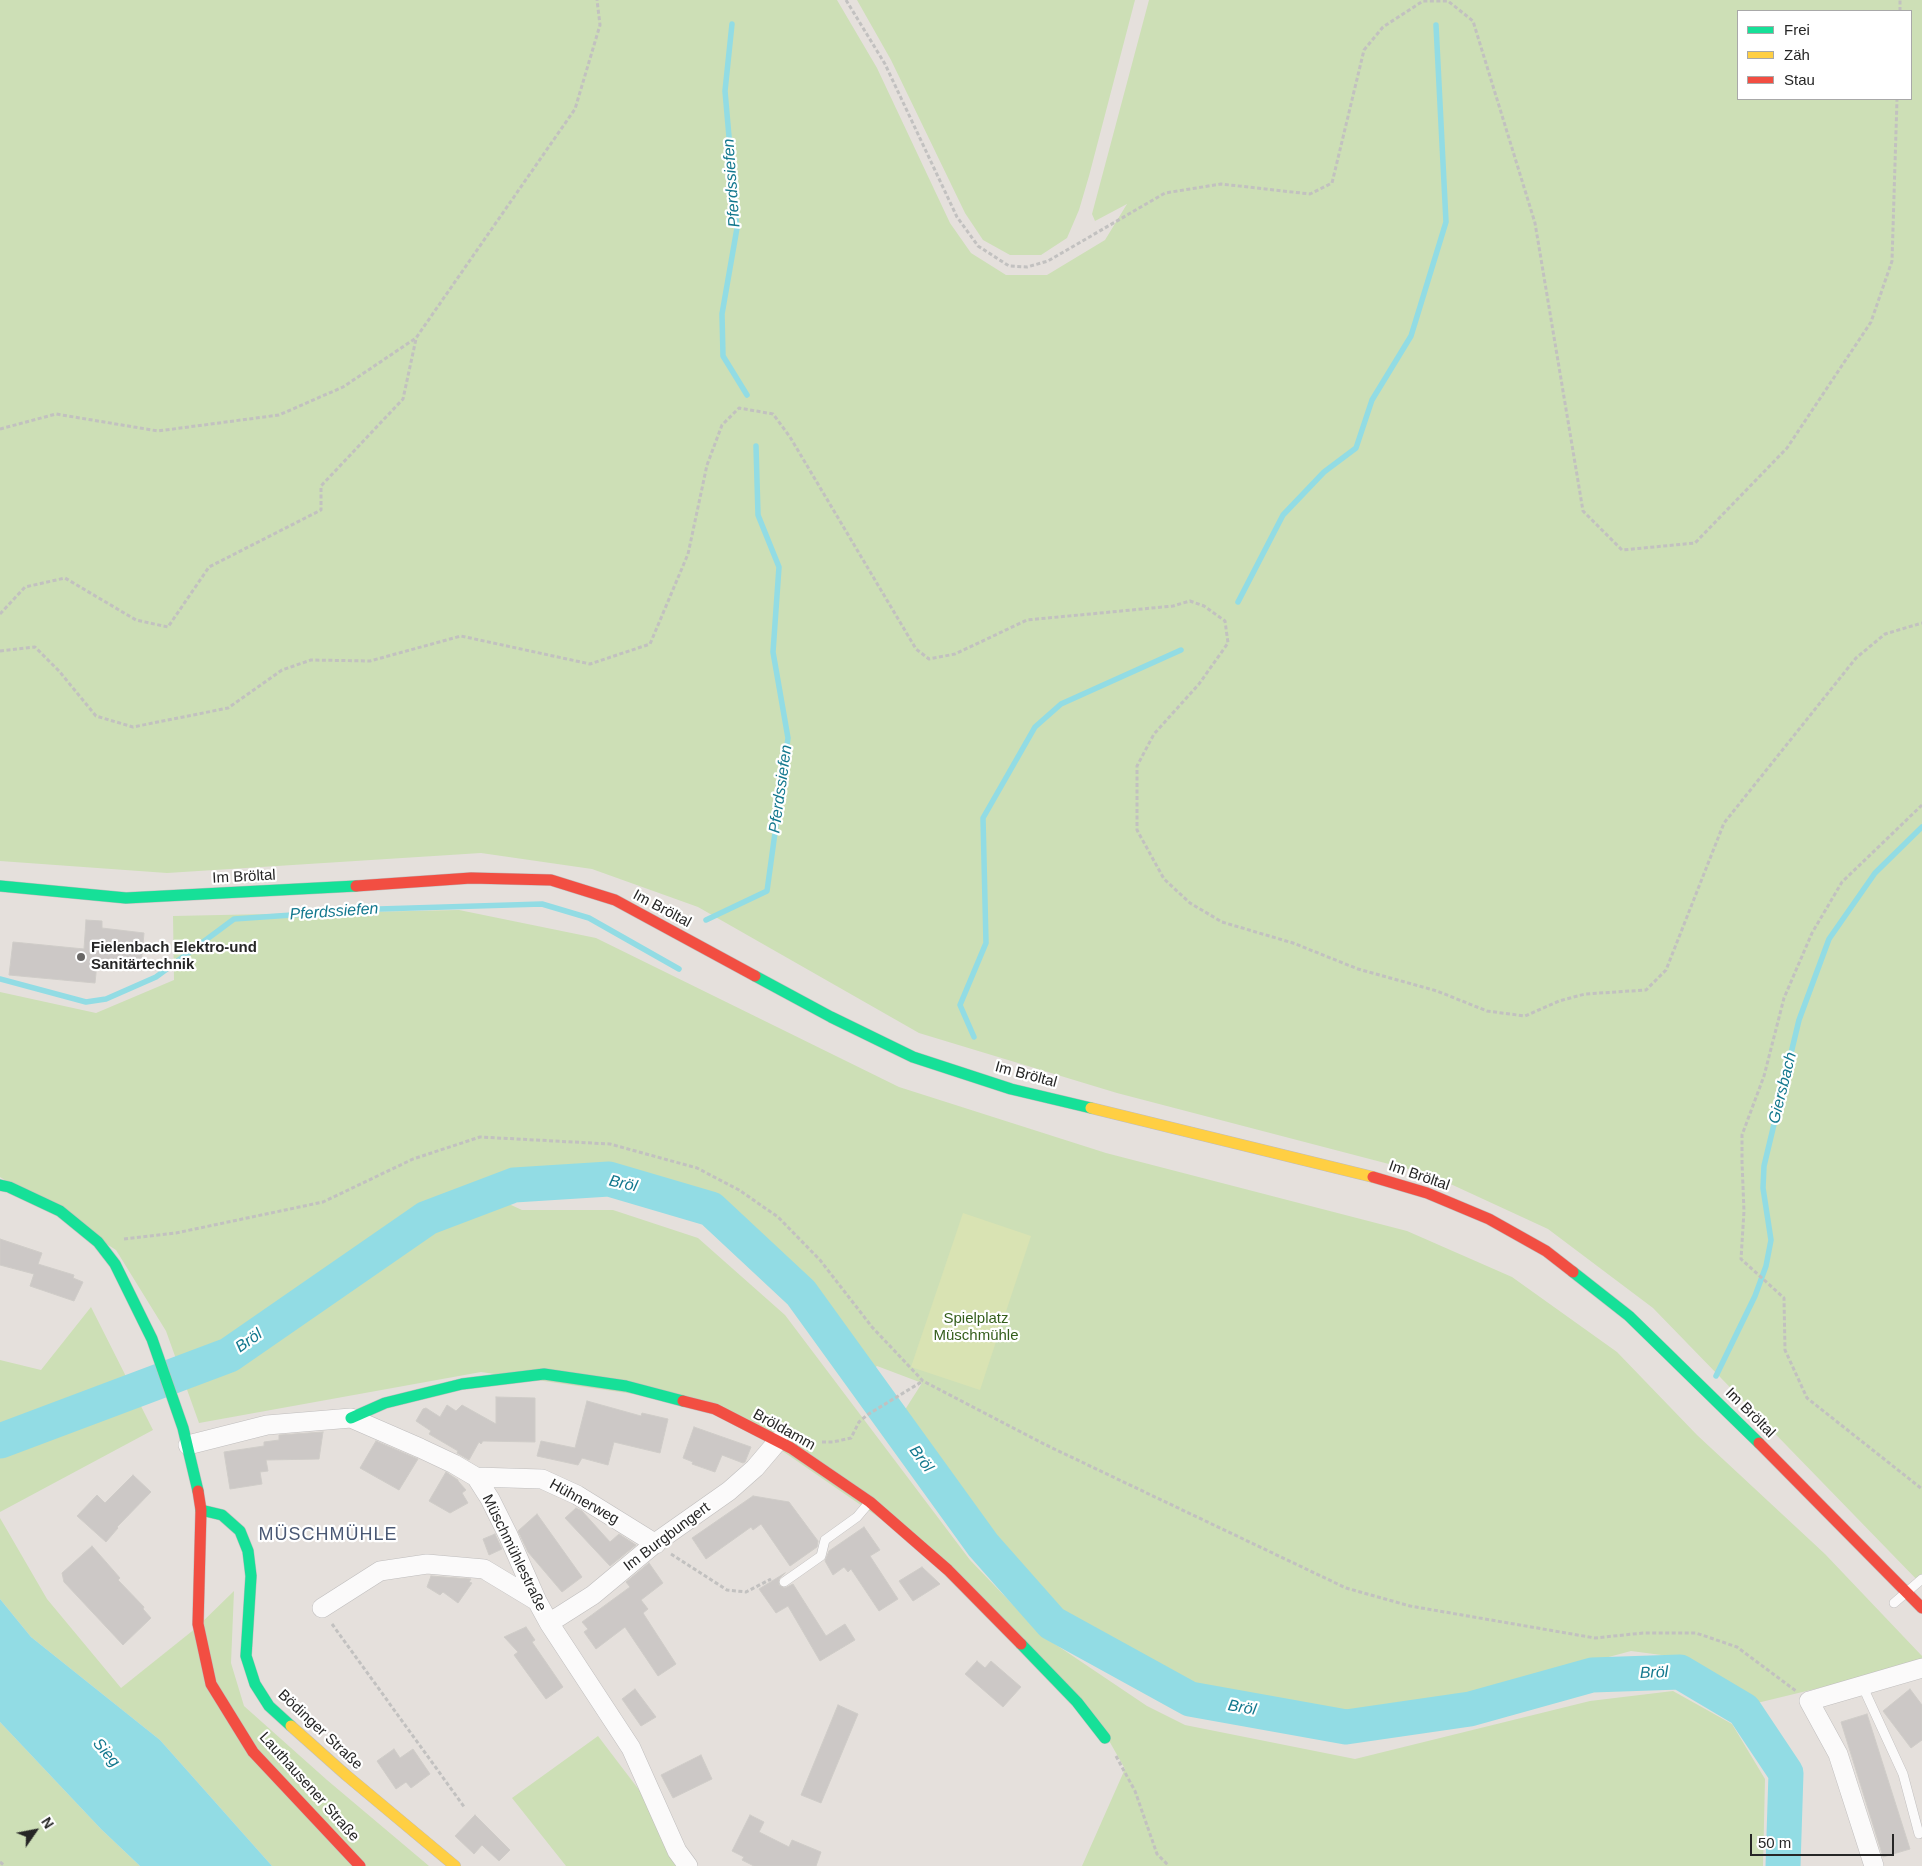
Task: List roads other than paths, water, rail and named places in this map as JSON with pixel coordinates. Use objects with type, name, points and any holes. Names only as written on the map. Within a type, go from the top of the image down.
[{"type":"street","name":"Im Bröltal","points":[[0,886],[126,898],[299,890],[472,878],[551,880],[615,900],[831,1017],[913,1057],[1011,1089],[1351,1170],[1427,1193],[1489,1219],[1546,1251],[1630,1316],[1922,1608]]},
{"type":"street","name":"Lauthausener Straße","points":[[0,1185],[60,1211],[98,1242],[116,1264],[152,1339],[185,1437],[201,1510],[198,1624],[210,1684],[253,1752],[360,1866]]},
{"type":"street","name":"Bröldamm","points":[[351,1418],[385,1403],[462,1384],[544,1374],[626,1386],[715,1409],[784,1445],[870,1502],[948,1570],[1077,1702],[1105,1738]]},
{"type":"street","name":"Müschmühlestraße","points":[[185,1437],[266,1425],[351,1418],[454,1464],[476,1477],[490,1498],[508,1535],[536,1601],[549,1624],[631,1748],[677,1852],[688,1866]]},
{"type":"street","name":"Im Burgbungert","points":[[549,1624],[593,1595],[657,1543],[730,1491],[784,1445]]},
{"type":"street","name":"Hühnerweg","points":[[476,1477],[542,1479],[577,1495],[657,1543]]},
{"type":"street","name":"Bödinger Straße","points":[[201,1510],[222,1515],[240,1531],[248,1551],[251,1576],[246,1656],[255,1684],[269,1706],[346,1775],[455,1866]]},
{"type":"street","points":[[322,1608],[380,1571],[427,1564],[484,1569],[536,1601]]},
{"type":"street","points":[[1874,1866],[1838,1754],[1809,1701],[1922,1668]]},
{"type":"lane","points":[[784,1582],[821,1556],[825,1540],[857,1517],[870,1502]]},
{"type":"lane","points":[[1894,1603],[1922,1579]]},
{"type":"lane","points":[[1862,1686],[1903,1774],[1919,1834]]},
{"type":"water","name":"Sieg","points":[[0,1599],[31,1637],[160,1740],[272,1866],[140,1866],[101,1829],[0,1722]]},
{"type":"waterway","name":"Pferdssiefen","points":[[732,24],[725,91],[737,228],[722,314],[723,356],[747,395]]},
{"type":"waterway","points":[[1238,602],[1283,515],[1324,472],[1356,448],[1372,400],[1411,336],[1446,222],[1436,25]]},
{"type":"waterway","name":"Pferdssiefen","points":[[706,920],[767,891],[788,738],[773,652],[779,567],[758,515],[756,446]]},
{"type":"waterway","points":[[974,1037],[960,1005],[986,943],[983,818],[1035,727],[1061,704],[1181,650]]},
{"type":"waterway","name":"Giersbach","points":[[1716,1376],[1755,1296],[1766,1266],[1771,1240],[1763,1188],[1764,1166],[1799,1020],[1829,939],[1875,873],[1922,827]]},
{"type":"waterway","name":"Pferdssiefen","points":[[0,979],[86,1002],[106,999],[156,977],[234,919],[379,909],[542,904],[589,918],[679,969]]},
{"type":"waterway","name":"Bröl","points":[[0,1441],[229,1355],[427,1218],[514,1185],[609,1179],[711,1209],[801,1293],[983,1545],[1052,1623],[1190,1699],[1346,1727],[1470,1709],[1592,1675],[1680,1672],[1744,1710],[1786,1773],[1783,1866]]},
{"type":"place","name":"Fielenbach Elektro-und Sanitärtechnik","points":[[81,957]]},
{"type":"district","name":"MÜSCHMÜHLE","points":[[328,1535]]},
{"type":"park label","name":"Spielplatz Müschmühle","points":[[976,1328]]}]
